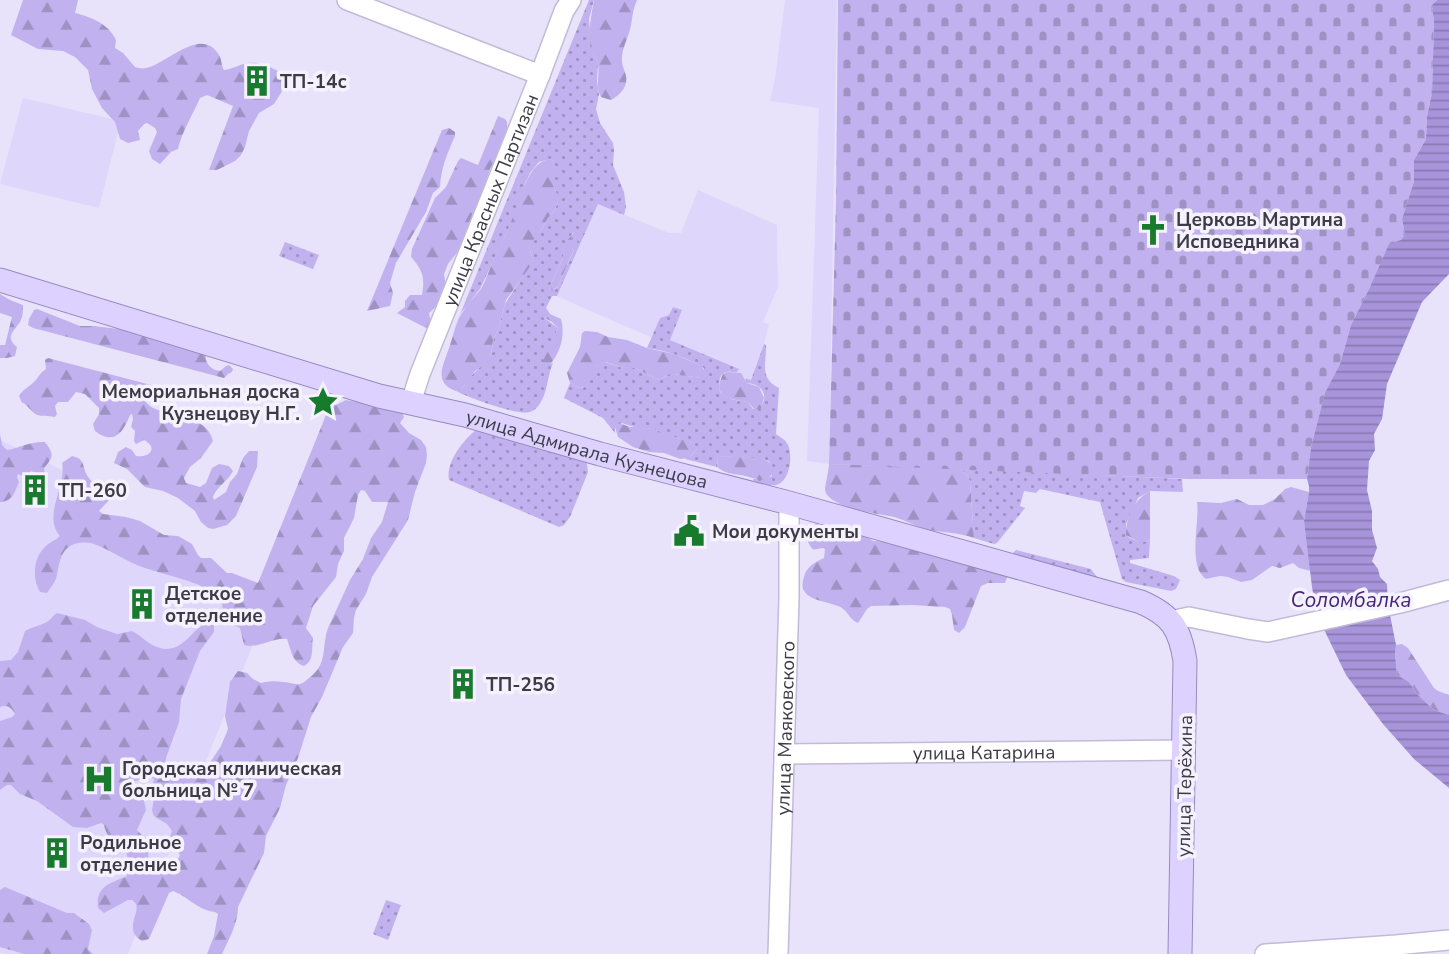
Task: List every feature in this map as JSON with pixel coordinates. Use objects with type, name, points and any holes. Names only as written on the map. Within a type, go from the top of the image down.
[{"type":"main road","name":"улица Адмирала Кузнецова","points":[[0,280],[380,396],[465,415],[1141,602],[1163,613],[1171,621]]},
{"type":"main road","name":"улица Терёхина","points":[[1171,621],[1182,642],[1185,661],[1180,954]]},
{"type":"street","points":[[347,0],[540,75]]},
{"type":"street","name":"улица Красных Партизан","points":[[411,402],[564,10],[571,0]]},
{"type":"street","name":"улица Маяковского","points":[[778,954],[789,598],[789,503]]},
{"type":"street","points":[[1171,621],[1189,617],[1268,632],[1449,590]]},
{"type":"street","name":"улица Катарина","points":[[784,754],[1185,750]]},
{"type":"street","points":[[1265,954],[1449,940]]},
{"type":"shaded area","points":[[785,0],[837,0],[829,464],[807,461],[819,108],[770,101]]},
{"type":"shaded area","points":[[23,98],[121,121],[99,208],[0,184]]},
{"type":"shaded area","points":[[698,190],[777,225],[778,287],[763,322],[769,324],[751,380],[557,296],[598,204],[669,233],[681,233]]},
{"type":"shaded area","name":"Городская клиническая больница № 7","points":[[0,440],[77,477],[75,517],[269,605],[128,954],[0,953]]},
{"type":"green space","points":[[23,0],[78,0],[75,13],[104,25],[116,40],[115,48],[135,67],[146,68],[184,49],[203,44],[212,47],[219,55],[224,70],[256,63],[283,74],[286,82],[274,104],[259,113],[249,131],[241,155],[235,161],[217,170],[209,170],[233,106],[207,95],[200,98],[178,149],[171,152],[160,164],[152,159],[149,151],[157,132],[155,128],[147,123],[138,131],[140,140],[128,143],[120,139],[115,122],[102,108],[92,89],[88,70],[75,57],[63,51],[38,49],[11,35]]},
{"type":"green space","points":[[589,0],[594,0],[589,19],[592,51],[598,63],[599,94],[596,109],[600,123],[613,143],[613,165],[624,192],[626,207],[624,215],[598,204],[557,296],[552,296],[543,311],[543,317],[558,328],[543,363],[553,363],[538,406],[530,412],[504,409],[456,391],[464,386],[491,355],[505,304],[533,260],[529,246],[531,241],[558,202],[554,187],[554,163],[551,159],[539,162],[530,173],[517,211],[480,289],[461,313],[452,334]],"holes":[[[573,232],[574,250],[558,286],[551,290],[550,286],[563,258],[563,251]]]},
{"type":"green space","points":[[594,0],[637,0],[622,54],[626,83],[620,93],[611,100],[601,97],[599,93],[598,64],[591,49],[590,30]]},
{"type":"green space","points":[[838,0],[1437,0],[1432,5],[1432,93],[1426,139],[1414,160],[1414,181],[1402,219],[1405,235],[1370,287],[1351,325],[1340,364],[1325,394],[1311,447],[1307,479],[1189,479],[829,464]]},
{"type":"green space","points":[[498,116],[507,122],[508,136],[490,169],[468,239],[448,264],[444,274],[446,287],[438,305],[429,313],[430,330],[397,313],[405,307],[405,301],[410,295],[422,295],[422,274],[411,257],[412,249],[435,198],[446,187],[458,161],[461,158],[478,165]]},
{"type":"green space","points":[[449,128],[455,132],[455,136],[445,161],[440,187],[433,193],[426,212],[396,263],[390,283],[393,293],[390,306],[367,311],[442,130]]},
{"type":"green space","points":[[551,159],[554,163],[554,187],[558,202],[529,246],[533,260],[506,300],[487,363],[475,371],[464,386],[456,391],[444,382],[442,371],[457,323],[483,285],[529,175],[535,167]]},
{"type":"green space","points":[[575,231],[579,233],[579,238],[558,286],[552,291],[550,286],[563,258],[563,251]]},
{"type":"green space","points":[[285,242],[319,255],[313,269],[279,256]]},
{"type":"green space","points":[[0,294],[23,305],[21,320],[11,337],[17,347],[15,356],[7,358],[0,358],[0,345],[5,345],[12,317],[0,313]]},
{"type":"green space","points":[[673,307],[682,310],[670,340],[739,369],[737,372],[722,375],[720,392],[730,399],[748,402],[753,409],[763,403],[764,393],[758,386],[747,383],[745,378],[751,380],[764,344],[766,345],[766,374],[772,384],[779,388],[776,434],[787,443],[790,455],[789,468],[781,483],[771,485],[754,481],[753,479],[772,476],[770,462],[764,459],[718,456],[717,467],[685,459],[697,449],[689,441],[622,423],[615,427],[615,433],[603,418],[564,398],[570,383],[584,387],[589,382],[594,366],[605,362],[623,368],[635,368],[659,380],[669,374],[701,378],[704,368],[697,364],[676,355],[647,348],[660,318],[669,315]]},
{"type":"green space","points":[[544,308],[561,319],[563,333],[558,352],[546,369],[542,367],[543,361],[558,328],[543,317]]},
{"type":"green space","points":[[37,309],[80,326],[127,330],[206,353],[207,363],[214,369],[220,371],[229,365],[233,369],[224,378],[33,328],[28,325],[29,319]]},
{"type":"green space","points":[[585,331],[674,354],[702,366],[705,373],[701,378],[669,374],[659,380],[635,368],[623,368],[606,362],[595,366],[587,385],[581,388],[570,383],[567,373]]},
{"type":"green space","points":[[48,358],[155,386],[156,397],[145,399],[150,406],[175,413],[206,428],[213,441],[184,478],[186,483],[200,487],[206,483],[212,468],[219,464],[229,466],[233,471],[215,493],[214,500],[226,492],[249,451],[258,451],[257,467],[236,516],[227,525],[208,528],[195,511],[178,498],[145,487],[127,469],[114,463],[118,452],[126,447],[136,456],[150,452],[151,446],[144,440],[136,444],[134,441],[132,414],[117,435],[108,437],[95,431],[93,424],[99,414],[99,408],[85,394],[76,392],[68,402],[58,402],[55,406],[55,417],[34,413],[19,396],[46,369],[45,360]]},
{"type":"green space","points":[[741,373],[747,383],[759,387],[764,398],[761,408],[755,410],[748,402],[729,398],[721,393],[720,382],[723,374]]},
{"type":"green space","points":[[346,400],[402,413],[404,417],[400,423],[426,447],[426,463],[408,520],[372,577],[356,610],[353,633],[343,647],[311,717],[280,808],[266,836],[264,853],[238,907],[235,925],[222,954],[207,954],[218,914],[203,909],[173,891],[169,893],[149,939],[142,941],[134,932],[133,922],[137,908],[132,900],[104,913],[98,908],[102,890],[110,883],[127,876],[126,852],[110,837],[104,825],[101,823],[87,828],[73,827],[37,801],[20,794],[11,785],[0,790],[0,721],[15,714],[9,707],[0,707],[0,661],[11,660],[18,652],[25,631],[47,622],[57,613],[85,620],[117,634],[132,631],[156,647],[170,649],[184,642],[201,626],[214,624],[214,632],[200,651],[181,699],[179,722],[166,758],[167,772],[191,775],[211,761],[221,746],[228,729],[225,716],[230,682],[238,671],[247,673],[261,683],[275,681],[298,684],[304,682],[319,667],[328,628],[371,538],[382,522],[388,502],[372,502],[365,491],[361,490],[358,495],[354,518],[344,538],[344,551],[336,577],[313,606],[306,628],[313,638],[311,657],[304,666],[294,659],[287,639],[244,645],[240,628],[229,623],[224,617],[221,599],[215,593],[190,581],[138,565],[91,543],[78,543],[66,549],[54,583],[47,593],[40,592],[35,575],[38,557],[47,545],[60,536],[53,519],[63,472],[62,463],[72,456],[77,457],[92,481],[114,490],[111,498],[99,511],[103,514],[140,521],[164,535],[178,536],[192,544],[201,558],[211,558],[227,573],[258,583],[330,405]],"holes":[[[150,777],[154,779],[151,790],[154,798],[153,814],[172,831],[171,841],[180,855],[175,865],[162,871],[151,864],[148,853],[150,844],[137,830],[146,810],[144,800],[127,795],[129,784]]]},
{"type":"green space","points":[[619,423],[656,430],[687,440],[697,449],[689,458],[680,459],[633,447],[618,437],[615,427]]},
{"type":"green space","points":[[480,427],[586,457],[588,472],[570,517],[564,525],[559,527],[449,480],[450,466],[457,450]]},
{"type":"green space","points":[[0,434],[2,445],[7,450],[45,442],[52,455],[44,468],[45,477],[31,471],[26,477],[18,474],[19,482],[12,496],[0,502]]},
{"type":"green space","points":[[718,456],[762,458],[772,464],[774,472],[762,480],[728,473],[717,467]]},
{"type":"green space","points":[[829,464],[958,468],[970,481],[974,538],[925,529],[894,517],[844,506],[828,496],[825,490]]},
{"type":"green space","points":[[958,468],[1182,479],[1183,492],[1150,491],[1138,498],[1126,524],[1128,537],[1139,542],[1147,542],[1150,539],[1149,558],[1130,560],[1130,563],[1174,576],[1180,580],[1176,589],[1171,591],[1122,579],[1100,502],[1040,489],[1036,493],[1024,491],[1020,506],[1025,508],[997,543],[974,538],[970,481]]},
{"type":"green space","points":[[1291,487],[1309,492],[1304,521],[1311,571],[1299,568],[1293,563],[1280,568],[1272,566],[1252,580],[1241,582],[1220,576],[1206,579],[1197,564],[1197,502],[1221,503],[1237,499],[1249,505],[1263,505]]},
{"type":"green space","points":[[1150,491],[1150,539],[1147,542],[1139,542],[1126,535],[1127,522],[1135,504]]},
{"type":"green space","points":[[817,523],[865,536],[873,541],[890,542],[1008,575],[1005,583],[988,583],[981,586],[965,627],[959,633],[954,630],[950,609],[945,607],[871,606],[858,623],[842,608],[815,599],[804,591],[807,570],[824,558],[825,549],[813,549],[808,542],[810,530]]},
{"type":"green space","points":[[1016,550],[1091,569],[1099,585],[1011,555]]},
{"type":"green space","points":[[1402,644],[1408,648],[1434,688],[1449,695],[1449,715],[1434,710],[1409,682],[1397,675],[1396,645]]},
{"type":"green space","points":[[5,887],[67,913],[74,913],[89,924],[92,930],[88,949],[93,954],[24,954],[0,947],[0,890]]},
{"type":"green space","points":[[386,900],[401,905],[388,940],[373,934]]},
{"type":"water","name":"Соломбалка","points":[[1437,0],[1449,0],[1449,274],[1422,302],[1387,384],[1382,419],[1374,434],[1375,450],[1369,461],[1367,490],[1377,548],[1372,561],[1387,584],[1396,645],[1397,675],[1409,682],[1434,710],[1449,715],[1449,788],[1414,759],[1346,675],[1317,615],[1304,521],[1309,492],[1307,479],[1311,447],[1325,393],[1340,364],[1351,325],[1389,244],[1401,240],[1405,235],[1402,219],[1414,181],[1414,160],[1426,139],[1432,93],[1432,5]]},
{"type":"place","name":"ТП-14с","points":[[257,81]]},
{"type":"place","name":"Церковь Мартина Исповедника","points":[[1153,230]]},
{"type":"place","name":"Мемориальная доска Кузнецову Н.Г.","points":[[323,402]]},
{"type":"place","name":"ТП-260","points":[[35,490]]},
{"type":"place","name":"Мои документы","points":[[689,531]]},
{"type":"place","name":"Детское отделение","points":[[142,604]]},
{"type":"place","name":"ТП-256","points":[[463,684]]},
{"type":"place","name":"Городская клиническая больница № 7","points":[[99,779]]},
{"type":"place","name":"Родильное отделение","points":[[57,853]]}]
